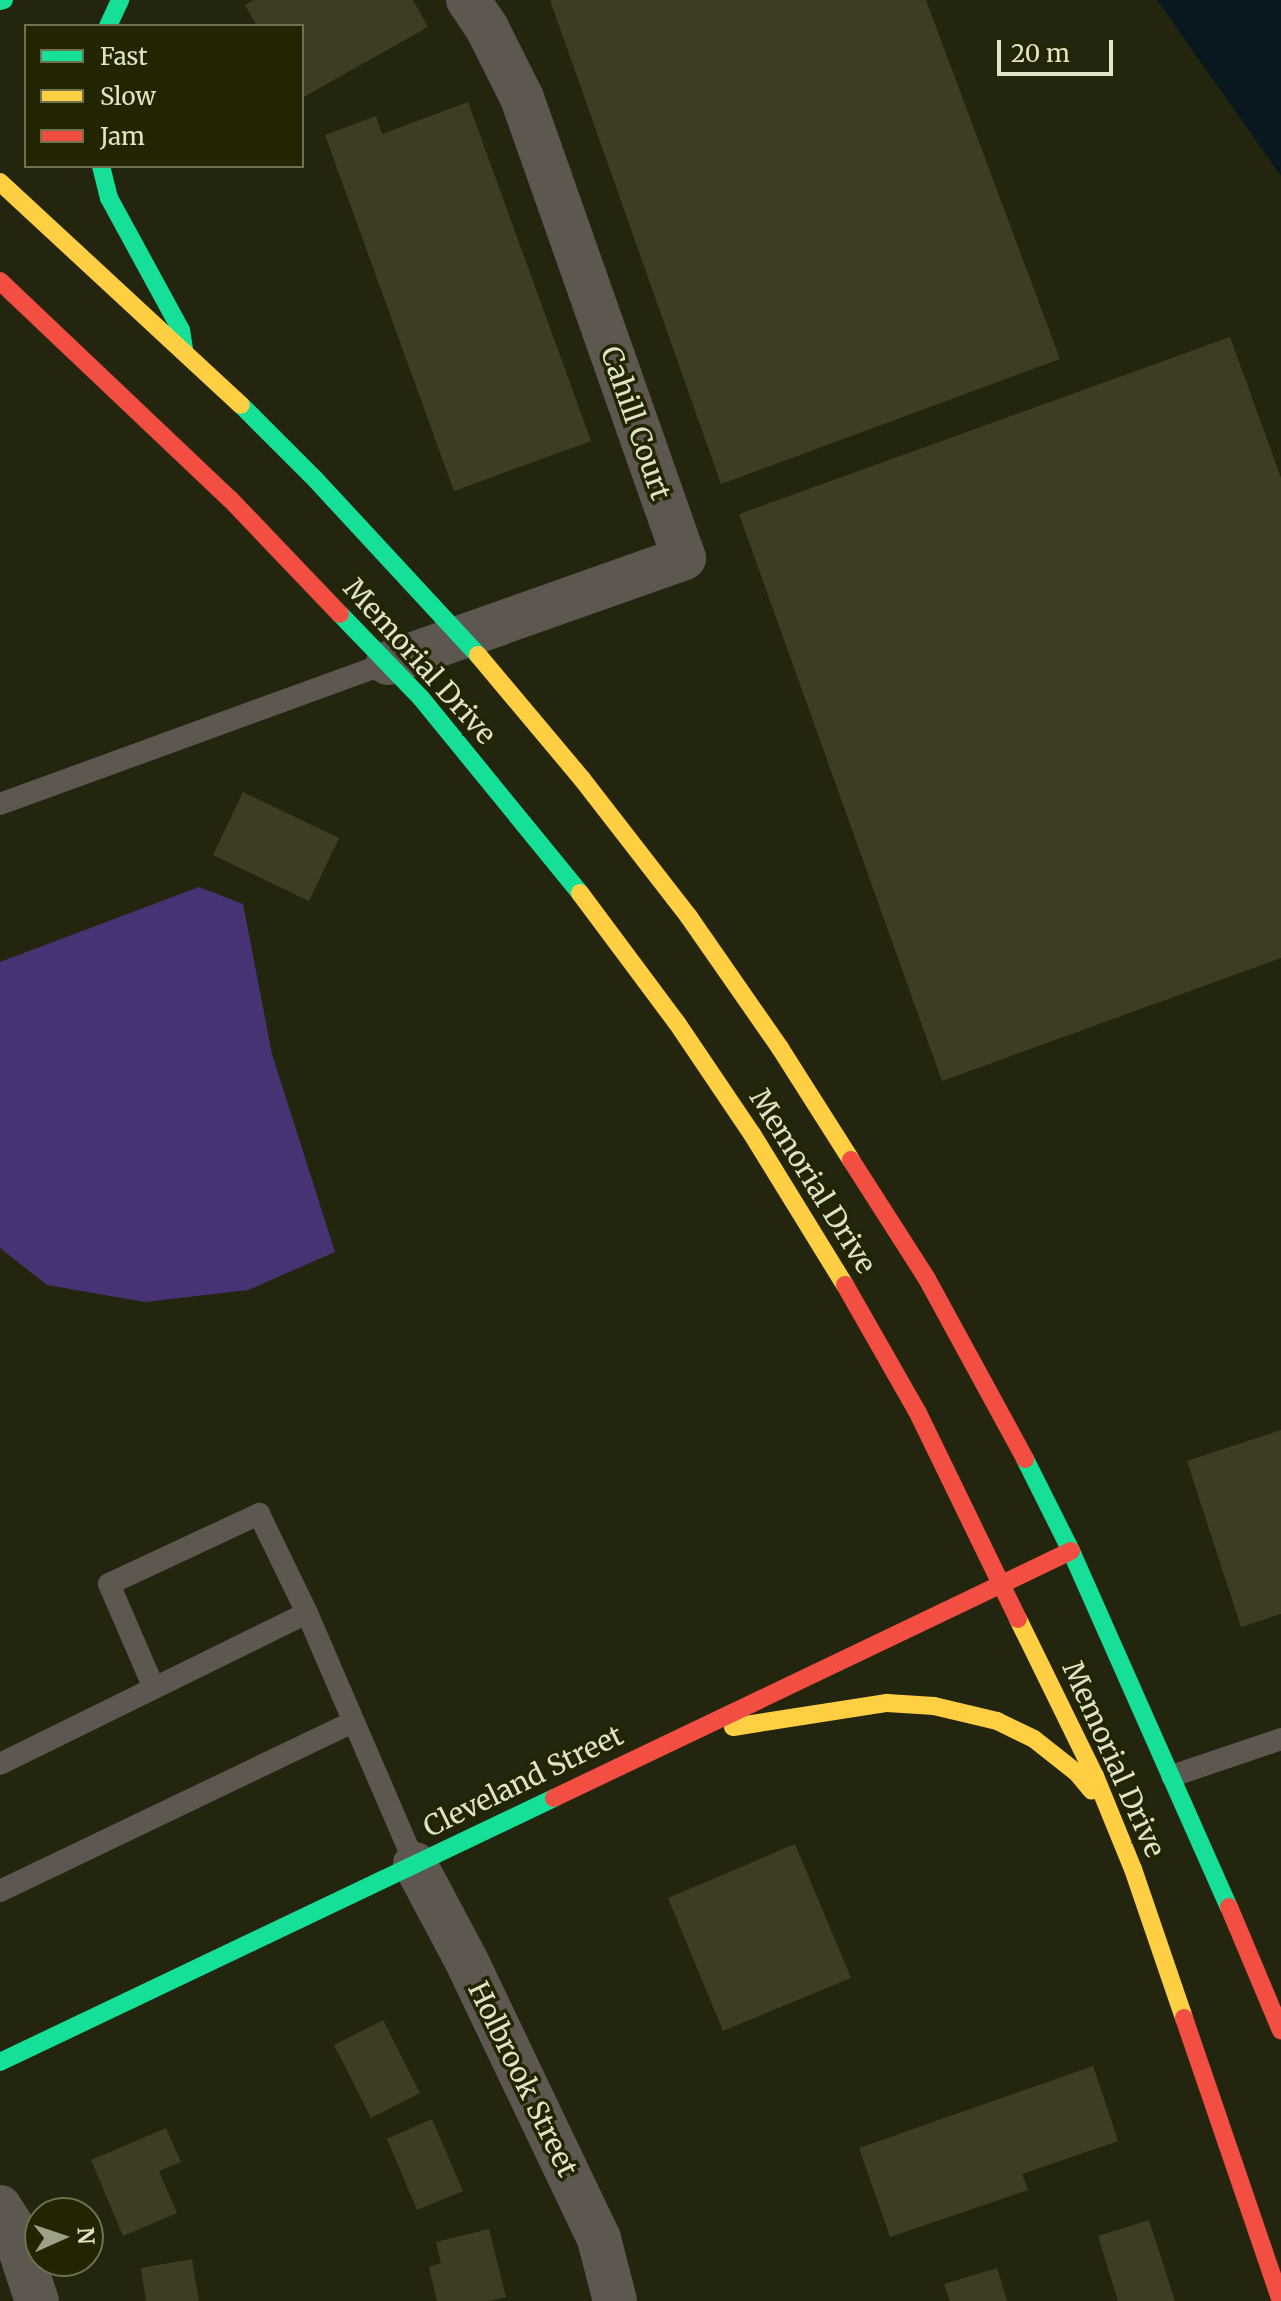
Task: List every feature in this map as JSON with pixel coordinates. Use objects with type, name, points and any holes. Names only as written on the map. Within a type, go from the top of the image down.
[{"type":"main road","points":[[109,24],[120,0]]},
{"type":"main road","points":[[102,168],[109,198],[181,330],[184,349]]},
{"type":"main road","name":"Memorial Drive","points":[[0,182],[184,349],[315,479],[463,637],[582,779],[689,917],[780,1048],[927,1279],[1002,1413],[1071,1551],[1279,2016]]},
{"type":"main road","name":"Memorial Drive","points":[[0,281],[230,499],[431,709],[559,865],[677,1023],[743,1122],[854,1299],[917,1411],[1003,1583],[1110,1811],[1281,2301]]},
{"type":"main road","name":"Cleveland Street","points":[[0,2062],[1071,1551]]},
{"type":"main road","points":[[687,1734],[887,1703],[934,1706],[997,1721],[1034,1739],[1077,1773],[1110,1811]]},
{"type":"street","name":"Cahill Court","points":[[388,663],[684,558],[522,98],[487,28],[468,0]]},
{"type":"street","name":"Holbrook Street","points":[[415,1864],[467,1962],[599,2239],[615,2301]]},
{"type":"street","points":[[0,2207],[12,2226],[37,2301]]},
{"type":"lane","points":[[0,804],[388,663]]},
{"type":"lane","points":[[154,1688],[109,1584],[259,1514],[307,1613],[415,1864]]},
{"type":"lane","points":[[0,1764],[307,1613]]},
{"type":"lane","points":[[0,1891],[353,1722]]},
{"type":"lane","points":[[1172,1776],[1281,1739]]},
{"type":"shaded area","points":[[1157,0],[1281,0],[1281,176]]},
{"type":"shaded area","points":[[199,887],[243,904],[272,1054],[335,1252],[248,1290],[145,1302],[47,1285],[0,1248],[0,962]]},
{"type":"building","points":[[254,0],[413,0],[428,27],[304,97],[304,24],[256,24],[245,5]]},
{"type":"building","points":[[550,0],[926,0],[1060,359],[721,484]]},
{"type":"building","points":[[468,102],[591,441],[454,491],[325,135],[376,116],[382,134]]},
{"type":"building","points":[[1230,337],[1281,478],[1281,958],[942,1081],[739,514]]},
{"type":"building","points":[[243,792],[339,838],[309,901],[213,855]]},
{"type":"building","points":[[1281,1430],[1281,1614],[1241,1627],[1187,1461]]},
{"type":"building","points":[[795,1844],[851,1978],[723,2031],[668,1898]]},
{"type":"building","points":[[383,2020],[420,2093],[371,2118],[334,2045]]},
{"type":"building","points":[[1093,2066],[1118,2141],[1022,2174],[1028,2190],[890,2237],[859,2148]]},
{"type":"building","points":[[432,2119],[463,2191],[417,2210],[387,2139]]},
{"type":"building","points":[[166,2128],[181,2162],[159,2171],[177,2213],[123,2236],[91,2160]]},
{"type":"building","points":[[1149,2220],[1175,2301],[1118,2301],[1098,2236]]},
{"type":"building","points":[[489,2229],[506,2297],[489,2301],[437,2301],[429,2267],[441,2263],[436,2242]]},
{"type":"building","points":[[192,2259],[199,2301],[146,2301],[141,2268]]},
{"type":"building","points":[[997,2268],[1007,2301],[950,2301],[944,2284]]},
{"type":"traffic: fast","points":[[0,1],[4,0]]},
{"type":"traffic: fast","points":[[109,24],[120,0]]},
{"type":"traffic: fast","points":[[102,168],[109,198],[181,330],[184,349]]},
{"type":"traffic: fast","points":[[241,405],[315,479],[478,655]]},
{"type":"traffic: fast","points":[[340,614],[421,698],[580,893]]},
{"type":"traffic: fast","points":[[1025,1459],[1071,1551],[1229,1907]]},
{"type":"traffic: fast","points":[[0,2062],[554,1798]]},
{"type":"traffic: slow","points":[[0,182],[241,405]]},
{"type":"traffic: slow","points":[[478,655],[582,779],[689,917],[780,1048],[851,1160]]},
{"type":"traffic: slow","points":[[580,893],[677,1023],[752,1134],[845,1285]]},
{"type":"traffic: slow","points":[[1018,1619],[1095,1776],[1133,1869],[1184,2018]]},
{"type":"traffic: slow","points":[[733,1727],[887,1703],[934,1706],[997,1721],[1034,1739],[1077,1773],[1092,1791]]},
{"type":"traffic: jam","points":[[0,281],[230,499],[340,614]]},
{"type":"traffic: jam","points":[[851,1160],[927,1279],[1025,1459]]},
{"type":"traffic: jam","points":[[845,1285],[917,1411],[1018,1619]]},
{"type":"traffic: jam","points":[[554,1798],[1071,1551]]},
{"type":"traffic: jam","points":[[1229,1907],[1281,2031]]},
{"type":"traffic: jam","points":[[1184,2018],[1281,2301]]}]
